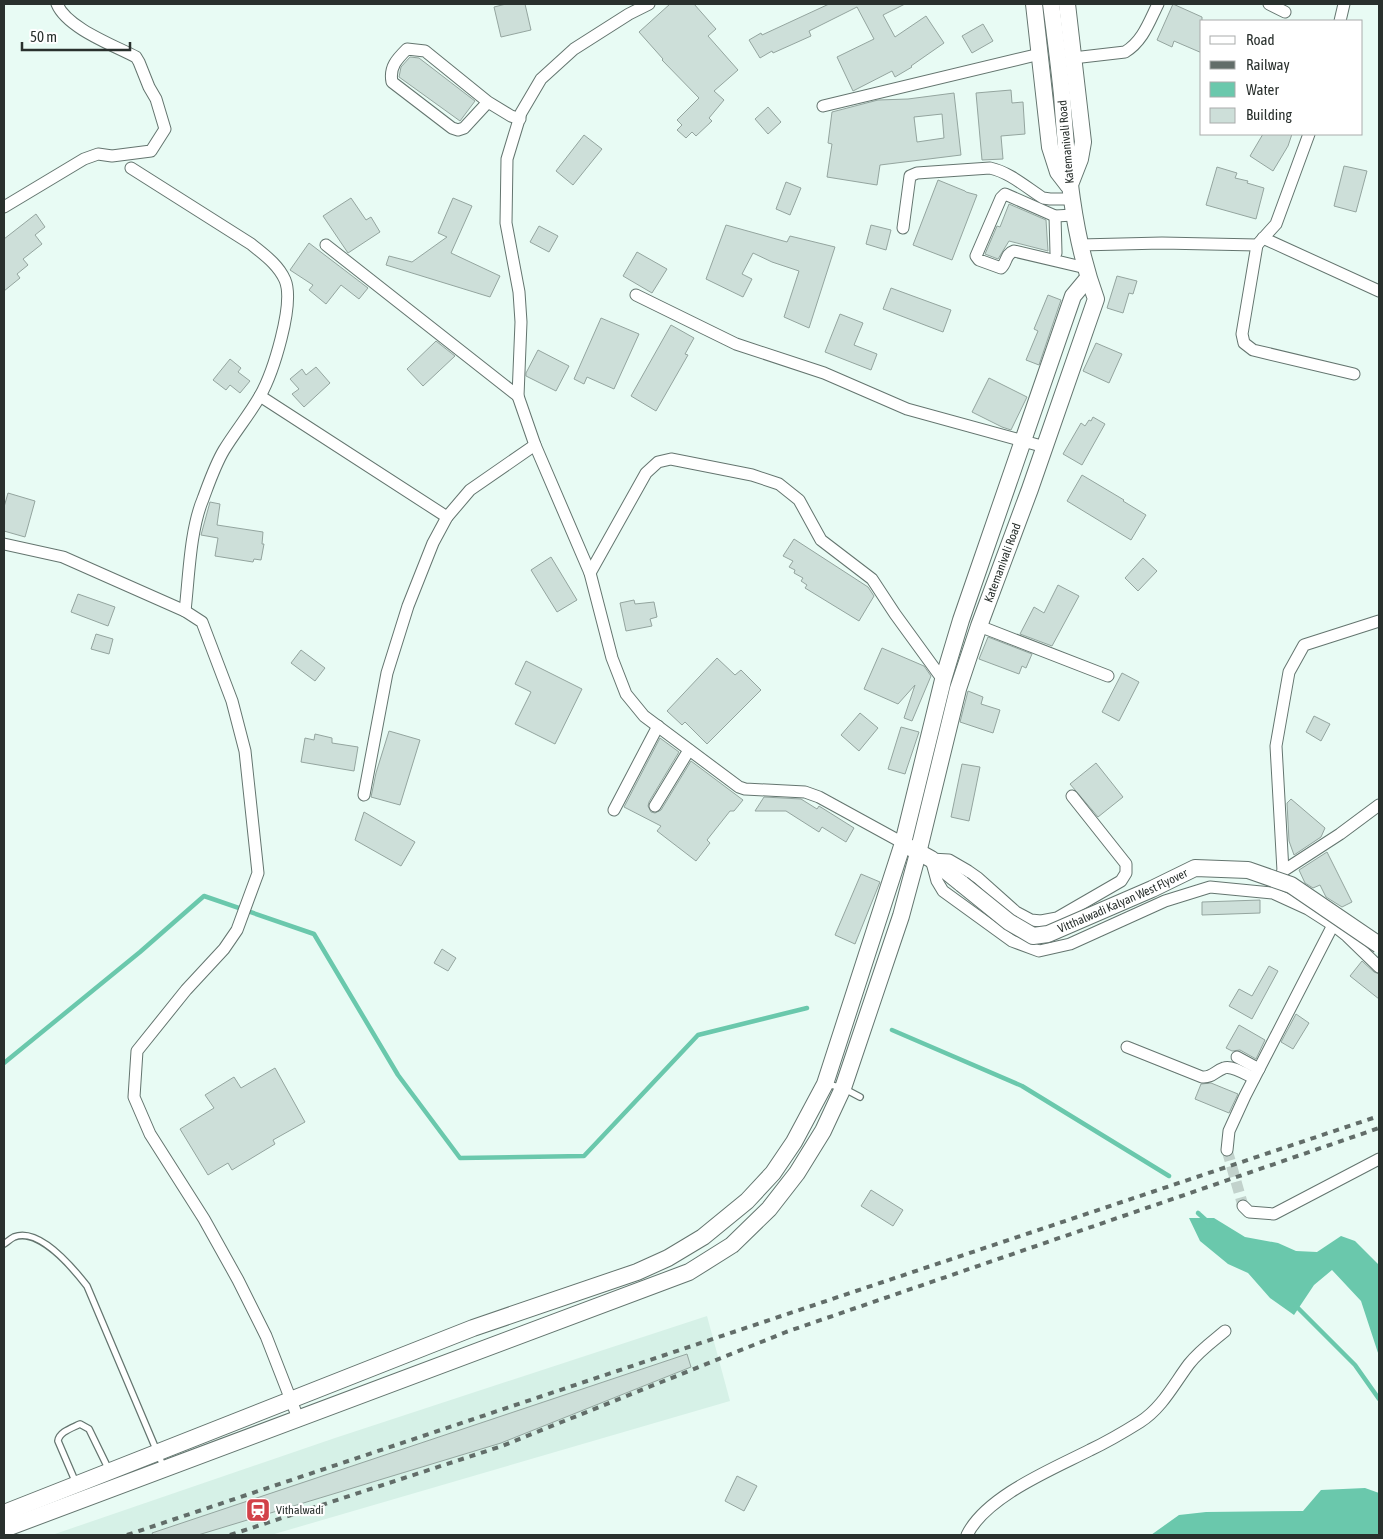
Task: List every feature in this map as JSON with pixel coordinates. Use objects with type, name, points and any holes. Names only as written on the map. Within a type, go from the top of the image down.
[{"type":"main road","points":[[1034,4],[1050,147],[1058,172],[1070,193]]},
{"type":"main road","name":"Katemanivali Road","points":[[4,1529],[689,1272],[732,1245],[769,1209],[797,1173],[823,1131],[843,1088],[901,916],[925,856],[958,689],[979,626],[1045,448],[1096,299],[1080,245],[1070,193],[1052,4]]},
{"type":"main road","points":[[1067,4],[1083,142],[1070,193]]},
{"type":"main road","name":"Katemanivali Road","points":[[4,1513],[473,1328],[637,1272],[668,1258],[703,1237],[747,1201],[773,1173],[794,1142],[825,1084],[902,844],[942,680],[1073,296],[1087,273]]},
{"type":"main road","name":"Vitthalwadi Kalyan West Flyover","points":[[902,844],[925,856],[1009,922],[1033,936],[1048,934],[1152,889],[1195,868],[1248,870],[1292,885],[1379,945]]},
{"type":"main road","points":[[855,992],[874,996]]},
{"type":"main road","points":[[668,1258],[676,1277]]},
{"type":"street","points":[[6,204],[84,159],[98,154],[112,156],[151,151],[165,129],[156,99],[136,57],[82,29],[66,18],[57,4]]},
{"type":"street","points":[[649,4],[574,48],[541,80],[521,113],[508,159],[506,224],[519,292],[521,322],[518,396],[536,446],[590,573],[612,658],[626,694],[634,706],[739,787],[745,789],[804,792],[818,797],[902,844]]},
{"type":"street","points":[[1073,58],[1125,52],[1144,33],[1158,4]]},
{"type":"street","points":[[1270,4],[1285,12]]},
{"type":"street","points":[[1340,20],[1344,4]]},
{"type":"street","points":[[488,102],[464,128],[458,130],[452,128],[392,82],[390,74],[395,62],[407,49],[425,51],[488,102],[511,116],[520,119]]},
{"type":"street","points":[[823,106],[1040,54]]},
{"type":"street","points":[[1308,135],[1276,224],[1260,242],[1242,334],[1244,343],[1253,350],[1354,374]]},
{"type":"street","points":[[131,168],[251,244],[266,256],[285,280],[288,297],[282,332],[271,372],[260,396],[223,452],[197,513],[186,611]]},
{"type":"street","points":[[903,228],[910,176],[912,174],[990,168],[998,170],[1043,198],[1050,199],[1070,193]]},
{"type":"street","points":[[1025,203],[1031,190]]},
{"type":"street","points":[[1074,215],[1055,216],[1006,194],[1003,196],[977,254],[977,258],[1000,268],[1004,265],[1008,255],[1014,251],[1087,273]]},
{"type":"street","points":[[1055,216],[1056,253]]},
{"type":"street","points":[[1080,245],[1260,242],[1379,291]]},
{"type":"street","points":[[326,245],[518,396]]},
{"type":"street","points":[[636,295],[736,344],[824,373],[907,409],[1045,448]]},
{"type":"street","points":[[260,396],[447,517]]},
{"type":"street","points":[[364,795],[387,673],[415,588],[433,543],[447,517],[470,490],[536,446]]},
{"type":"street","points":[[590,573],[646,473],[658,462],[671,459],[752,475],[779,484],[799,500],[821,540],[872,579],[894,614],[942,680]]},
{"type":"street","points":[[4,544],[63,556],[186,611],[202,622],[232,701],[245,751],[258,874],[237,930],[224,949],[186,990],[137,1051],[134,1097],[150,1134],[204,1219],[238,1280],[266,1336],[298,1418]]},
{"type":"street","points":[[1273,893],[1283,871],[1276,746],[1289,672],[1304,645],[1379,621]]},
{"type":"street","points":[[979,626],[1108,676]]},
{"type":"street","points":[[614,810],[658,726]]},
{"type":"street","points":[[655,806],[689,750]]},
{"type":"street","points":[[925,856],[950,860],[961,866],[978,878],[1016,912],[1031,920],[1057,918],[1121,881],[1126,873],[1126,864],[1072,796]]},
{"type":"street","points":[[1283,871],[1340,834],[1379,805]]},
{"type":"street","points":[[925,856],[943,891],[1012,941],[1039,952],[1070,944],[1166,901],[1210,887],[1273,893],[1308,909],[1347,936],[1379,967]]},
{"type":"street","points":[[1227,1150],[1229,1131],[1256,1073],[1333,925]]},
{"type":"street","points":[[1127,1047],[1202,1077],[1208,1078],[1224,1068],[1256,1073]]},
{"type":"street","points":[[1237,1057],[1256,1073]]},
{"type":"street","points":[[1243,1206],[1249,1212],[1274,1214],[1379,1159]]},
{"type":"street","points":[[967,1535],[987,1510],[1006,1494],[1069,1459],[1108,1441],[1142,1421],[1158,1406],[1200,1352],[1226,1331]]},
{"type":"lane","points":[[825,1084],[843,1088],[860,1097]]},
{"type":"lane","points":[[4,1244],[15,1237],[30,1237],[51,1246],[73,1268],[87,1286],[165,1468]]},
{"type":"lane","points":[[77,1485],[58,1441],[62,1434],[80,1424],[89,1429],[110,1472]]},
{"type":"shaded area","points":[[707,1316],[730,1401],[271,1535],[52,1535],[335,1438]]},
{"type":"water","points":[[1189,1218],[1214,1218],[1245,1237],[1278,1243],[1296,1251],[1317,1252],[1341,1236],[1355,1241],[1379,1265],[1379,1356],[1361,1301],[1332,1270],[1314,1285],[1294,1315],[1270,1298],[1248,1273],[1228,1264],[1200,1241]]},
{"type":"water","points":[[1365,1488],[1379,1493],[1379,1535],[1151,1535],[1179,1515],[1206,1512],[1303,1511],[1321,1490]]},
{"type":"building","points":[[506,4],[525,4],[531,30],[501,37],[494,7]]},
{"type":"building","points":[[670,4],[694,4],[716,29],[708,36],[738,70],[714,91],[724,100],[709,118],[712,121],[696,136],[692,132],[686,138],[677,130],[682,125],[677,120],[699,98],[662,60],[639,32]]},
{"type":"building","points":[[829,4],[905,4],[883,15],[895,37],[926,16],[944,43],[895,77],[892,71],[853,91],[837,57],[874,39],[857,7],[809,31],[811,36],[773,53],[772,51],[760,58],[749,40]]},
{"type":"building","points":[[1173,4],[1202,17],[1202,20],[1200,20],[1200,52],[1174,41],[1172,47],[1157,40]]},
{"type":"building","points":[[983,24],[993,41],[972,53],[962,36]]},
{"type":"building","points":[[410,57],[419,58],[475,101],[460,121],[399,77],[401,67]]},
{"type":"building","points":[[1011,90],[1012,103],[1023,102],[1025,134],[1001,136],[1003,159],[982,160],[976,93]]},
{"type":"building","points":[[954,93],[961,155],[880,165],[877,185],[827,177],[832,144],[828,143],[832,112],[878,100],[908,99]],"holes":[[[942,114],[944,138],[917,142],[914,117]]]},
{"type":"building","points":[[768,107],[781,122],[768,134],[755,119]]},
{"type":"building","points":[[584,135],[602,149],[573,185],[556,171]]},
{"type":"building","points":[[1262,135],[1292,135],[1288,146],[1273,171],[1250,156]]},
{"type":"building","points":[[1344,166],[1367,171],[1356,212],[1334,206]]},
{"type":"building","points":[[1217,167],[1237,173],[1235,178],[1264,188],[1256,219],[1206,205]]},
{"type":"building","points":[[938,180],[977,195],[952,260],[913,245]]},
{"type":"building","points":[[786,182],[801,188],[790,215],[776,209]]},
{"type":"building","points":[[351,198],[366,220],[371,217],[380,232],[348,253],[323,216]]},
{"type":"building","points":[[453,198],[472,206],[451,253],[500,276],[490,297],[386,265],[389,256],[412,262],[447,237],[438,233]]},
{"type":"building","points":[[1009,204],[1046,220],[1048,251],[1009,241],[998,259],[985,254],[997,226],[1000,227]]},
{"type":"building","points":[[36,214],[45,227],[35,235],[42,244],[23,259],[28,265],[17,274],[20,278],[4,291],[4,239]]},
{"type":"building","points":[[726,225],[787,242],[790,236],[835,247],[809,328],[784,317],[799,271],[753,253],[742,274],[752,279],[743,297],[706,279]]},
{"type":"building","points":[[871,225],[891,230],[886,250],[866,244]]},
{"type":"building","points":[[539,226],[558,236],[549,252],[530,242]]},
{"type":"building","points":[[309,243],[368,288],[359,299],[341,285],[326,304],[309,290],[313,285],[290,270]]},
{"type":"building","points":[[637,252],[667,269],[652,293],[623,276]]},
{"type":"building","points":[[1117,276],[1137,281],[1133,294],[1129,293],[1123,313],[1107,308]]},
{"type":"building","points":[[891,288],[951,310],[943,332],[883,309]]},
{"type":"building","points":[[1048,295],[1061,300],[1039,365],[1026,360],[1038,331],[1034,329]]},
{"type":"building","points":[[840,314],[863,323],[854,345],[877,354],[871,370],[825,352]]},
{"type":"building","points":[[601,318],[639,334],[614,389],[587,377],[584,384],[574,379]]},
{"type":"building","points":[[671,325],[694,338],[685,354],[688,355],[656,411],[631,396]]},
{"type":"building","points":[[436,341],[455,356],[423,386],[407,369]]},
{"type":"building","points":[[1096,343],[1122,354],[1109,383],[1083,371]]},
{"type":"building","points":[[538,350],[569,366],[556,391],[526,376]]},
{"type":"building","points":[[230,359],[241,368],[238,372],[250,381],[240,393],[230,385],[226,390],[213,380]]},
{"type":"building","points":[[316,367],[330,383],[304,407],[292,394],[299,389],[290,379],[302,369],[306,375]]},
{"type":"building","points":[[989,378],[1027,397],[1011,430],[972,412]]},
{"type":"building","points":[[1093,417],[1105,424],[1082,465],[1063,454],[1081,423],[1085,426]]},
{"type":"building","points":[[1082,475],[1146,515],[1131,540],[1067,501]]},
{"type":"building","points":[[8,493],[35,501],[25,537],[4,531],[4,507]]},
{"type":"building","points":[[210,502],[220,504],[217,525],[263,532],[262,544],[264,544],[261,560],[254,559],[253,562],[215,556],[218,538],[201,535]]},
{"type":"building","points":[[794,539],[868,587],[874,596],[859,621],[805,588],[807,585],[801,581],[803,578],[794,573],[795,570],[789,567],[793,561],[783,556]]},
{"type":"building","points":[[551,557],[577,600],[557,612],[531,570]]},
{"type":"building","points":[[1143,558],[1157,571],[1138,591],[1125,578]]},
{"type":"building","points":[[1058,585],[1079,596],[1052,646],[1020,634],[1034,607],[1044,613]]},
{"type":"building","points":[[78,594],[115,607],[108,626],[71,612]]},
{"type":"building","points":[[634,600],[635,604],[654,602],[657,617],[650,619],[652,626],[626,631],[620,603]]},
{"type":"building","points":[[96,634],[113,639],[109,654],[91,649]]},
{"type":"building","points":[[988,637],[1032,654],[1026,668],[1022,666],[1019,674],[979,659]]},
{"type":"building","points":[[882,648],[924,666],[931,676],[912,721],[904,718],[915,685],[898,704],[864,689]]},
{"type":"building","points":[[301,650],[325,668],[315,681],[291,663]]},
{"type":"building","points":[[717,658],[735,675],[741,670],[761,690],[707,744],[685,722],[682,725],[667,711]]},
{"type":"building","points":[[526,661],[582,689],[555,744],[515,724],[531,692],[515,684]]},
{"type":"building","points":[[1122,673],[1139,682],[1119,721],[1102,712]]},
{"type":"building","points":[[968,691],[983,697],[981,704],[1000,710],[993,733],[960,722]]},
{"type":"building","points":[[860,713],[878,728],[859,751],[841,735]]},
{"type":"building","points":[[1314,716],[1330,724],[1321,741],[1306,732]]},
{"type":"building","points":[[901,727],[919,732],[905,774],[888,769]]},
{"type":"building","points":[[389,731],[420,740],[400,805],[371,797]]},
{"type":"building","points":[[315,734],[332,738],[332,743],[358,747],[354,771],[301,762],[305,738],[314,740]]},
{"type":"building","points":[[660,738],[679,752],[649,802],[648,806],[651,812],[655,813],[661,810],[691,761],[743,800],[734,811],[730,811],[707,840],[710,843],[696,861],[657,831],[661,826],[624,807]]},
{"type":"building","points":[[1096,763],[1123,797],[1098,817],[1070,784]]},
{"type":"building","points":[[962,764],[980,767],[969,821],[951,817]]},
{"type":"building","points":[[764,797],[801,799],[817,809],[819,806],[854,828],[846,842],[822,827],[819,832],[786,811],[755,811]]},
{"type":"building","points":[[1291,799],[1325,828],[1321,837],[1294,855],[1289,841],[1287,803]]},
{"type":"building","points":[[364,812],[415,842],[401,866],[355,840]]},
{"type":"building","points":[[1327,852],[1352,902],[1342,907],[1326,897],[1320,885],[1313,888],[1305,883],[1299,870]]},
{"type":"building","points":[[861,874],[880,882],[855,944],[835,935]]},
{"type":"building","points":[[1260,900],[1260,913],[1202,915],[1202,902]]},
{"type":"building","points":[[442,949],[456,958],[448,971],[434,963]]},
{"type":"building","points":[[1362,961],[1379,974],[1379,999],[1350,976]]},
{"type":"building","points":[[1269,966],[1278,971],[1252,1019],[1229,1006],[1239,989],[1252,996]]},
{"type":"building","points":[[1296,1014],[1309,1023],[1293,1049],[1281,1042]]},
{"type":"building","points":[[1239,1025],[1265,1040],[1256,1059],[1240,1050],[1232,1051],[1226,1048]]},
{"type":"building","points":[[275,1068],[305,1122],[273,1140],[275,1144],[232,1170],[228,1163],[208,1175],[180,1129],[214,1108],[205,1095],[234,1077],[241,1088]]},
{"type":"building","points":[[1211,1083],[1238,1094],[1229,1113],[1195,1099],[1201,1084]]},
{"type":"building","points":[[871,1190],[903,1210],[893,1226],[861,1206]]},
{"type":"building","points":[[687,1354],[691,1367],[501,1443],[198,1535],[153,1535],[152,1533]]},
{"type":"building","points":[[737,1476],[757,1486],[744,1511],[725,1501]]},
{"type":"waterway","points":[[4,1063],[140,952],[204,896],[314,934],[398,1075],[460,1158],[584,1156],[698,1035],[807,1008]]},
{"type":"waterway","points":[[892,1030],[1022,1086],[1169,1176]]},
{"type":"waterway","points":[[1198,1213],[1208,1222]]},
{"type":"waterway","points":[[1295,1305],[1355,1365],[1379,1399]]},
{"type":"tunnel","points":[[1227,1150],[1243,1206]]},
{"type":"railway","points":[[127,1535],[1379,1116]]},
{"type":"railway","points":[[230,1535],[502,1446],[786,1332],[1379,1128]]},
{"type":"place","name":"Vithalwadi","points":[[258,1510]]}]
